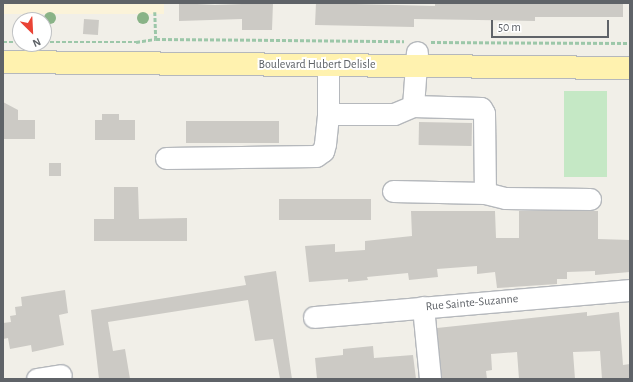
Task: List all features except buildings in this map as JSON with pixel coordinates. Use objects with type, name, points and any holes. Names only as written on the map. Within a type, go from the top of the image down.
[{"type":"main road","points":[[3,49],[279,58],[417,50],[630,54]]},
{"type":"main road","name":"Boulevard Hubert Delisle","points":[[3,62],[279,58],[328,66],[417,50],[630,68]]},
{"type":"street","points":[[413,106],[417,50]]},
{"type":"street","points":[[166,158],[316,156],[323,151],[325,144],[328,114],[328,66]]},
{"type":"street","points":[[328,114],[394,114],[413,106],[481,108],[484,113],[485,193]]},
{"type":"street","points":[[393,191],[485,193],[505,198],[590,199]]},
{"type":"street","name":"Rue Sainte-Suzanne","points":[[314,317],[630,290]]},
{"type":"street","points":[[423,307],[430,379]]},
{"type":"street","points":[[36,379],[61,375]]},
{"type":"path","points":[[155,12],[156,40]]},
{"type":"path","points":[[52,42],[136,42],[156,40],[417,50],[630,43]]},
{"type":"green space","points":[[564,91],[607,91],[607,177],[564,177]]},
{"type":"sand","points":[[3,3],[164,3],[164,14],[52,14],[52,12],[12,12],[12,14],[3,14]]}]
